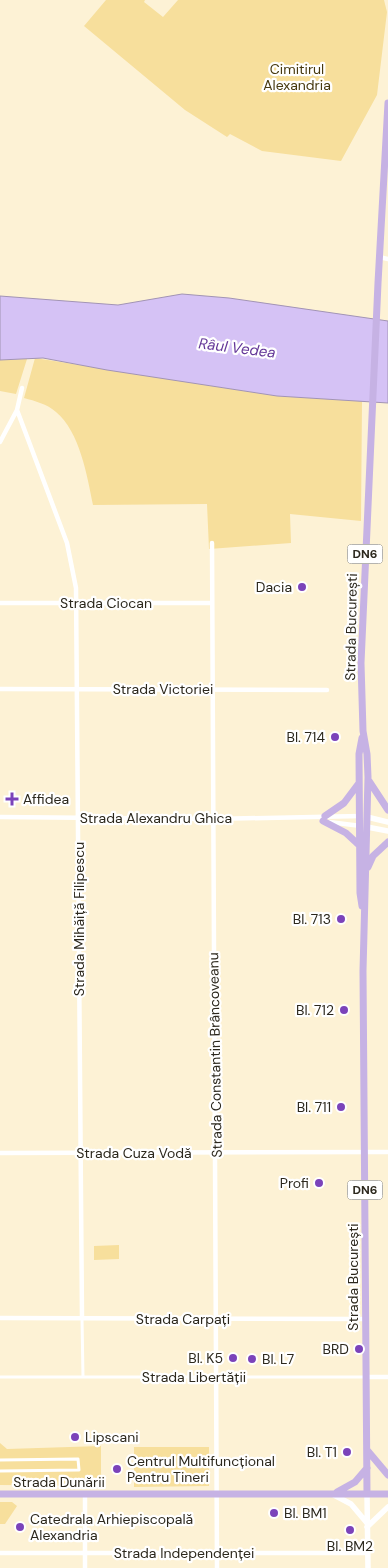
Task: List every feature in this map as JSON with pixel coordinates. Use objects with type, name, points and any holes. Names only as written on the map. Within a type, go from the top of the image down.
[{"type":"main road","name":"DN6","points":[[379,257],[388,103]]},
{"type":"main road","name":"Strada București","points":[[364,817],[359,754],[362,731],[361,663],[379,257]]},
{"type":"main road","name":"Strada București","points":[[362,731],[367,754],[368,777],[364,817],[367,870],[364,912],[367,1494]]},
{"type":"main road","points":[[368,777],[388,810]]},
{"type":"main road","points":[[360,780],[350,797],[324,818],[346,833],[360,846]]},
{"type":"main road","name":"Strada București","points":[[364,826],[360,846],[360,893],[364,912]]},
{"type":"main road","points":[[367,870],[373,856],[388,842]]},
{"type":"main road","points":[[367,1450],[388,1475]]},
{"type":"main road","points":[[332,1494],[355,1482],[367,1468]]},
{"type":"main road","name":"Strada Dunării","points":[[0,1494],[388,1494]]},
{"type":"street","points":[[379,257],[388,259]]},
{"type":"street","points":[[0,442],[18,410],[22,388]]},
{"type":"street","name":"Strada Mihăiță Filipescu","points":[[18,410],[67,543],[75,576],[77,603],[83,1377]]},
{"type":"street","name":"Strada Constantin Brâncoveanu","points":[[212,543],[217,1568]]},
{"type":"street","name":"Strada Ciocan","points":[[0,603],[212,603]]},
{"type":"street","name":"Strada Victoriei","points":[[0,689],[327,690]]},
{"type":"street","name":"Strada Alexandru Ghica","points":[[0,817],[212,819],[364,817],[388,822]]},
{"type":"street","name":"Strada Alexandru Ghica","points":[[324,818],[388,831]]},
{"type":"street","name":"Strada Cuza Vodă","points":[[0,1153],[388,1152]]},
{"type":"street","name":"Strada Carpați","points":[[0,1318],[365,1319]]},
{"type":"street","name":"Strada Libertății","points":[[0,1377],[388,1377]]},
{"type":"street","points":[[0,1460],[78,1459],[78,1470],[0,1471]]},
{"type":"street","points":[[85,1568],[86,1494]]},
{"type":"street","points":[[332,1494],[351,1504],[367,1525],[388,1507]]},
{"type":"street","name":"Strada București","points":[[367,1494],[368,1568]]},
{"type":"street","name":"Strada Independenței","points":[[0,1553],[368,1553]]},
{"type":"green space","name":"Cimitirul Alexandria","points":[[106,0],[145,0],[144,2],[163,17],[178,0],[384,0],[387,12],[377,95],[341,161],[262,151],[230,134],[227,137],[185,110],[84,26]]},
{"type":"green space","points":[[35,358],[277,396],[362,401],[361,521],[290,514],[291,543],[209,549],[207,504],[93,505],[81,455],[71,431],[52,409],[41,403],[24,398]]},
{"type":"green space","points":[[27,359],[16,394],[0,391],[0,360]]},
{"type":"green space","points":[[119,1245],[119,1259],[94,1260],[94,1246]]},
{"type":"green space","points":[[0,1443],[7,1449],[101,1446],[101,1486],[0,1485]]},
{"type":"green space","points":[[134,1447],[209,1447],[209,1486],[134,1487]]},
{"type":"green space","points":[[0,1502],[12,1502],[17,1506],[5,1524],[0,1524]]},
{"type":"water","name":"Râul Vedea","points":[[182,294],[229,298],[388,321],[388,403],[277,396],[107,370],[43,358],[0,360],[0,296],[118,305]]},
{"type":"place","name":"Dacia","points":[[302,587]]},
{"type":"place","name":"Bl. 714","points":[[335,737]]},
{"type":"place","name":"Affidea","points":[[12,799]]},
{"type":"place","name":"Bl. 713","points":[[341,919]]},
{"type":"place","name":"Bl. 712","points":[[344,1010]]},
{"type":"place","name":"Bl. 711","points":[[341,1107]]},
{"type":"place","name":"Profi","points":[[319,1183]]},
{"type":"place","name":"BRD","points":[[359,1349]]},
{"type":"place","name":"Bl. K5","points":[[233,1358]]},
{"type":"place","name":"Bl. L7","points":[[252,1359]]},
{"type":"place","name":"Lipscani","points":[[75,1437]]},
{"type":"place","name":"Bl. T1","points":[[347,1452]]},
{"type":"place","name":"Centrul Multifuncțional Pentru Tineri","points":[[117,1469]]},
{"type":"place","name":"Bl. BM1","points":[[274,1513]]},
{"type":"place","name":"Catedrala Arhiepiscopală Alexandria","points":[[20,1527]]},
{"type":"place","name":"Bl. BM2","points":[[350,1530]]}]
